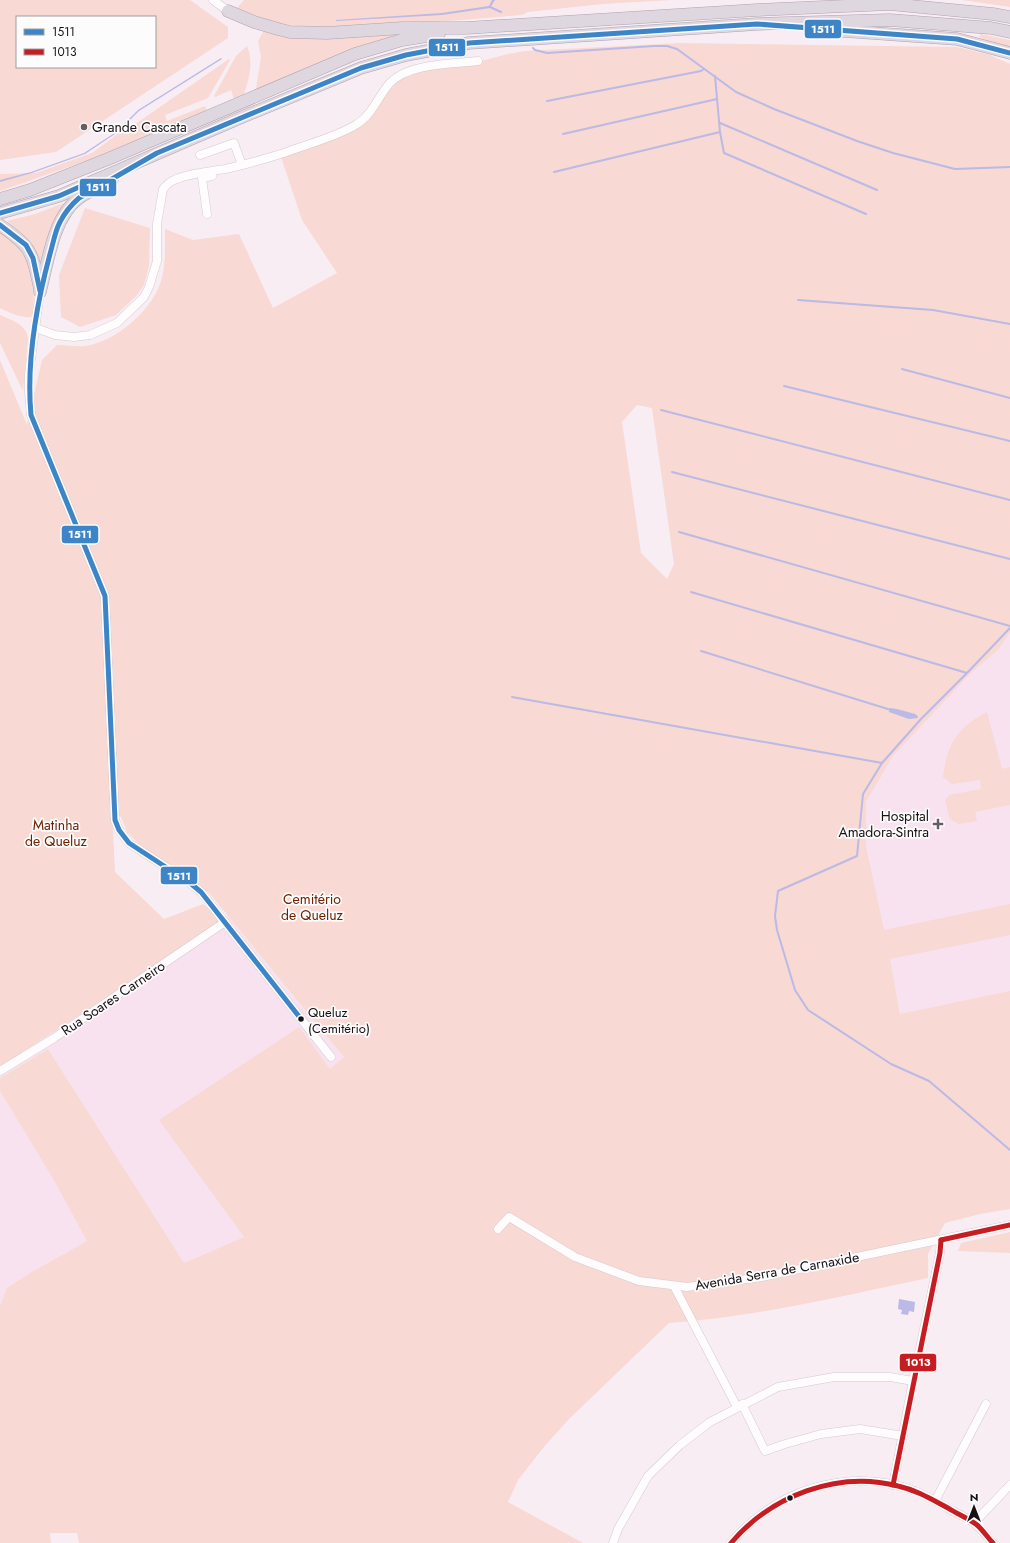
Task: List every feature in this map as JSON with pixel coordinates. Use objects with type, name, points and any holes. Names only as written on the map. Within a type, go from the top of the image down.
[{"type":"highway","points":[[757,10],[804,0]]},
{"type":"highway","points":[[228,11],[254,22],[290,32],[328,33],[403,28],[466,28],[757,10],[890,4],[1010,17]]},
{"type":"highway","points":[[0,213],[59,196],[361,68],[406,55],[469,43],[757,24],[890,20],[991,28],[1010,32]]},
{"type":"highway","points":[[757,24],[957,39],[1010,53]]},
{"type":"highway","points":[[0,199],[30,190],[108,159],[355,54],[402,40],[466,28]]},
{"type":"highway","points":[[40,292],[59,223],[68,208],[79,198],[157,154]]},
{"type":"highway","points":[[0,225],[26,245],[33,258],[40,292]]},
{"type":"street","points":[[213,0],[228,11]]},
{"type":"street","points":[[36,328],[55,335],[74,337],[90,336],[118,323],[144,297],[149,287],[157,262],[157,224],[163,189],[172,181],[188,176],[242,165],[342,132],[358,124],[366,116],[388,85],[395,78],[408,71],[436,65],[478,61]]},
{"type":"street","points":[[200,155],[234,144],[242,165]]},
{"type":"street","points":[[208,214],[202,178],[224,174]]},
{"type":"street","points":[[40,292],[29,374],[31,415],[105,596],[115,820],[119,830],[130,843],[201,892],[332,1057]]},
{"type":"street","name":"Rua Soares Carneiro","points":[[0,1072],[54,1038],[225,922]]},
{"type":"street","name":"Avenida Serra de Carnaxide","points":[[498,1229],[509,1217],[575,1257],[639,1281],[687,1287],[761,1277],[941,1240],[1010,1224]]},
{"type":"street","points":[[893,1485],[940,1253],[941,1240]]},
{"type":"street","points":[[674,1286],[765,1451],[821,1434],[860,1429],[903,1436]]},
{"type":"street","points":[[613,1543],[618,1529],[648,1476],[680,1445],[704,1426],[740,1406],[778,1388],[834,1377],[890,1377],[913,1381]]},
{"type":"street","points":[[935,1501],[986,1404]]},
{"type":"street","points":[[731,1543],[759,1516],[790,1497],[820,1486],[838,1482],[856,1481],[893,1485],[915,1491],[974,1523],[993,1543]]},
{"type":"street","points":[[974,1523],[1010,1485]]},
{"type":"shaded area","name":"Hospital Amadora-Sintra","points":[[1010,633],[1010,1015],[905,1036],[866,846],[866,802],[893,756],[971,673],[998,650]]},
{"type":"shaded area","points":[[227,915],[344,1057],[331,1069],[159,1119],[244,1237],[184,1263],[48,1049],[0,1078],[0,1067],[219,923]]},
{"type":"shaded area","points":[[0,1091],[52,1177],[87,1241],[28,1274],[7,1288],[0,1306]]},
{"type":"green space","points":[[0,0],[190,0],[228,27],[228,38],[56,152],[0,160]]},
{"type":"green space","points":[[244,0],[672,0],[602,4],[528,12],[522,15],[468,19],[341,27],[307,27],[273,21],[255,16],[237,8]]},
{"type":"green space","points":[[962,0],[1010,0],[1010,7]]},
{"type":"green space","points":[[264,30],[398,33],[399,35],[256,89],[261,57],[258,41]]},
{"type":"green space","points":[[981,34],[1010,40],[1010,50],[979,37]]},
{"type":"green space","points":[[681,43],[957,47],[990,55],[1010,64],[1010,633],[998,650],[971,673],[893,756],[866,802],[866,846],[884,930],[1010,904],[1010,935],[890,959],[900,1014],[1010,991],[1010,1209],[980,1214],[945,1223],[928,1254],[928,1278],[767,1311],[669,1323],[569,1419],[543,1448],[518,1480],[508,1502],[583,1543],[79,1543],[77,1533],[50,1533],[51,1543],[0,1543],[0,1306],[7,1288],[28,1274],[87,1241],[52,1177],[0,1091],[0,1078],[48,1049],[184,1263],[244,1237],[159,1120],[299,1027],[330,1069],[344,1057],[209,893],[143,848],[127,832],[121,817],[112,812],[115,872],[164,919],[203,904],[225,922],[219,923],[0,1067],[0,360],[27,425],[42,360],[57,345],[85,346],[97,343],[120,332],[141,314],[150,303],[163,275],[165,229],[193,240],[239,234],[273,308],[337,273],[302,220],[280,154],[358,124],[408,71],[470,64],[525,51]],"holes":[[[637,405],[652,408],[674,564],[667,579],[641,553],[622,422]]]},
{"type":"green space","points":[[247,46],[250,64],[249,76],[244,94],[234,99],[231,90],[215,97],[214,96],[236,56]]},
{"type":"green space","points":[[229,59],[230,60],[208,98],[165,115],[167,121],[205,106],[207,111],[94,158],[0,191],[0,174],[36,173],[92,153],[126,126],[129,127],[134,125]]},
{"type":"green space","points":[[64,203],[65,204],[43,272],[31,245],[7,221],[35,214]]},
{"type":"green space","points":[[85,208],[150,228],[149,266],[144,285],[137,295],[116,315],[80,327],[61,317],[59,275]]},
{"type":"green space","points":[[0,231],[20,245],[33,271],[34,314],[31,317],[19,316],[0,308]]},
{"type":"green space","points":[[0,315],[18,324],[25,330],[27,335],[28,340],[23,391],[0,343]]},
{"type":"green space","points":[[987,712],[1002,769],[1010,767],[1010,805],[975,812],[977,821],[959,824],[950,819],[945,801],[949,795],[981,789],[980,780],[952,784],[943,777],[947,755],[955,738],[961,731],[968,724]]},
{"type":"green space","points":[[1010,1232],[1010,1253],[958,1251],[961,1243]]},
{"type":"water","points":[[492,0],[495,0],[490,8],[442,15],[336,21],[442,13],[489,6]]},
{"type":"water","points":[[221,58],[222,59],[139,111],[118,132],[85,154],[32,173],[0,182],[0,180],[31,172],[84,153],[116,132],[138,110]]},
{"type":"water","points":[[890,708],[915,714],[918,718],[909,719],[889,712]]},
{"type":"water","points":[[899,1299],[915,1302],[914,1312],[909,1311],[908,1315],[901,1314],[902,1310],[898,1309]]},
{"type":"waterway","points":[[490,7],[501,12]]},
{"type":"waterway","points":[[533,48],[535,50],[547,53],[667,46],[677,49],[736,92],[774,109],[857,141],[893,153],[955,169],[1010,167]]},
{"type":"waterway","points":[[547,101],[701,71],[704,69]]},
{"type":"waterway","points":[[554,172],[720,132],[715,76]]},
{"type":"waterway","points":[[563,134],[717,99]]},
{"type":"waterway","points":[[720,123],[877,190]]},
{"type":"waterway","points":[[720,132],[724,153],[866,214]]},
{"type":"waterway","points":[[798,300],[933,310],[1010,324]]},
{"type":"waterway","points":[[902,369],[1010,398]]},
{"type":"waterway","points":[[784,386],[1010,441]]},
{"type":"waterway","points":[[661,410],[1010,500]]},
{"type":"waterway","points":[[672,472],[1010,559]]},
{"type":"waterway","points":[[679,532],[1010,626]]},
{"type":"waterway","points":[[691,592],[967,673]]},
{"type":"waterway","points":[[1010,628],[921,719],[882,763],[863,794],[857,856],[778,891],[775,916],[777,930],[795,990],[808,1010],[891,1064],[929,1081],[1010,1150]]},
{"type":"waterway","points":[[701,651],[891,710]]},
{"type":"waterway","points":[[512,697],[882,763]]},
{"type":"transit line","name":"1511","points":[[301,1019],[201,892],[190,883],[129,843],[119,830],[115,820],[105,596],[31,415],[30,374],[33,334],[40,294],[55,233],[66,212],[79,198],[157,153],[361,68],[406,55],[469,43],[757,24],[957,39],[1010,53]]},
{"type":"transit line","name":"1511","points":[[0,213],[59,196],[86,184]]},
{"type":"transit line","name":"1511","points":[[0,225],[26,245],[33,258],[40,291]]},
{"type":"transit line","name":"1013","points":[[941,1240],[1010,1225]]},
{"type":"transit line","name":"1013","points":[[893,1485],[940,1253],[941,1240]]},
{"type":"transit line","name":"1013","points":[[731,1543],[747,1526],[765,1512],[785,1500],[807,1491],[829,1485],[852,1482],[875,1482],[898,1486],[917,1492],[977,1525],[993,1543]]},
{"type":"place","name":"Grande Cascata","points":[[84,127]]},
{"type":"place","name":"Hospital Amadora-Sintra","points":[[938,824]]},
{"type":"place","name":"Queluz (Cemitério)","points":[[301,1019]]},
{"type":"park label","name":"Matinha de Queluz","points":[[56,834]]},
{"type":"park label","name":"Cemitério de Queluz","points":[[312,908]]}]
